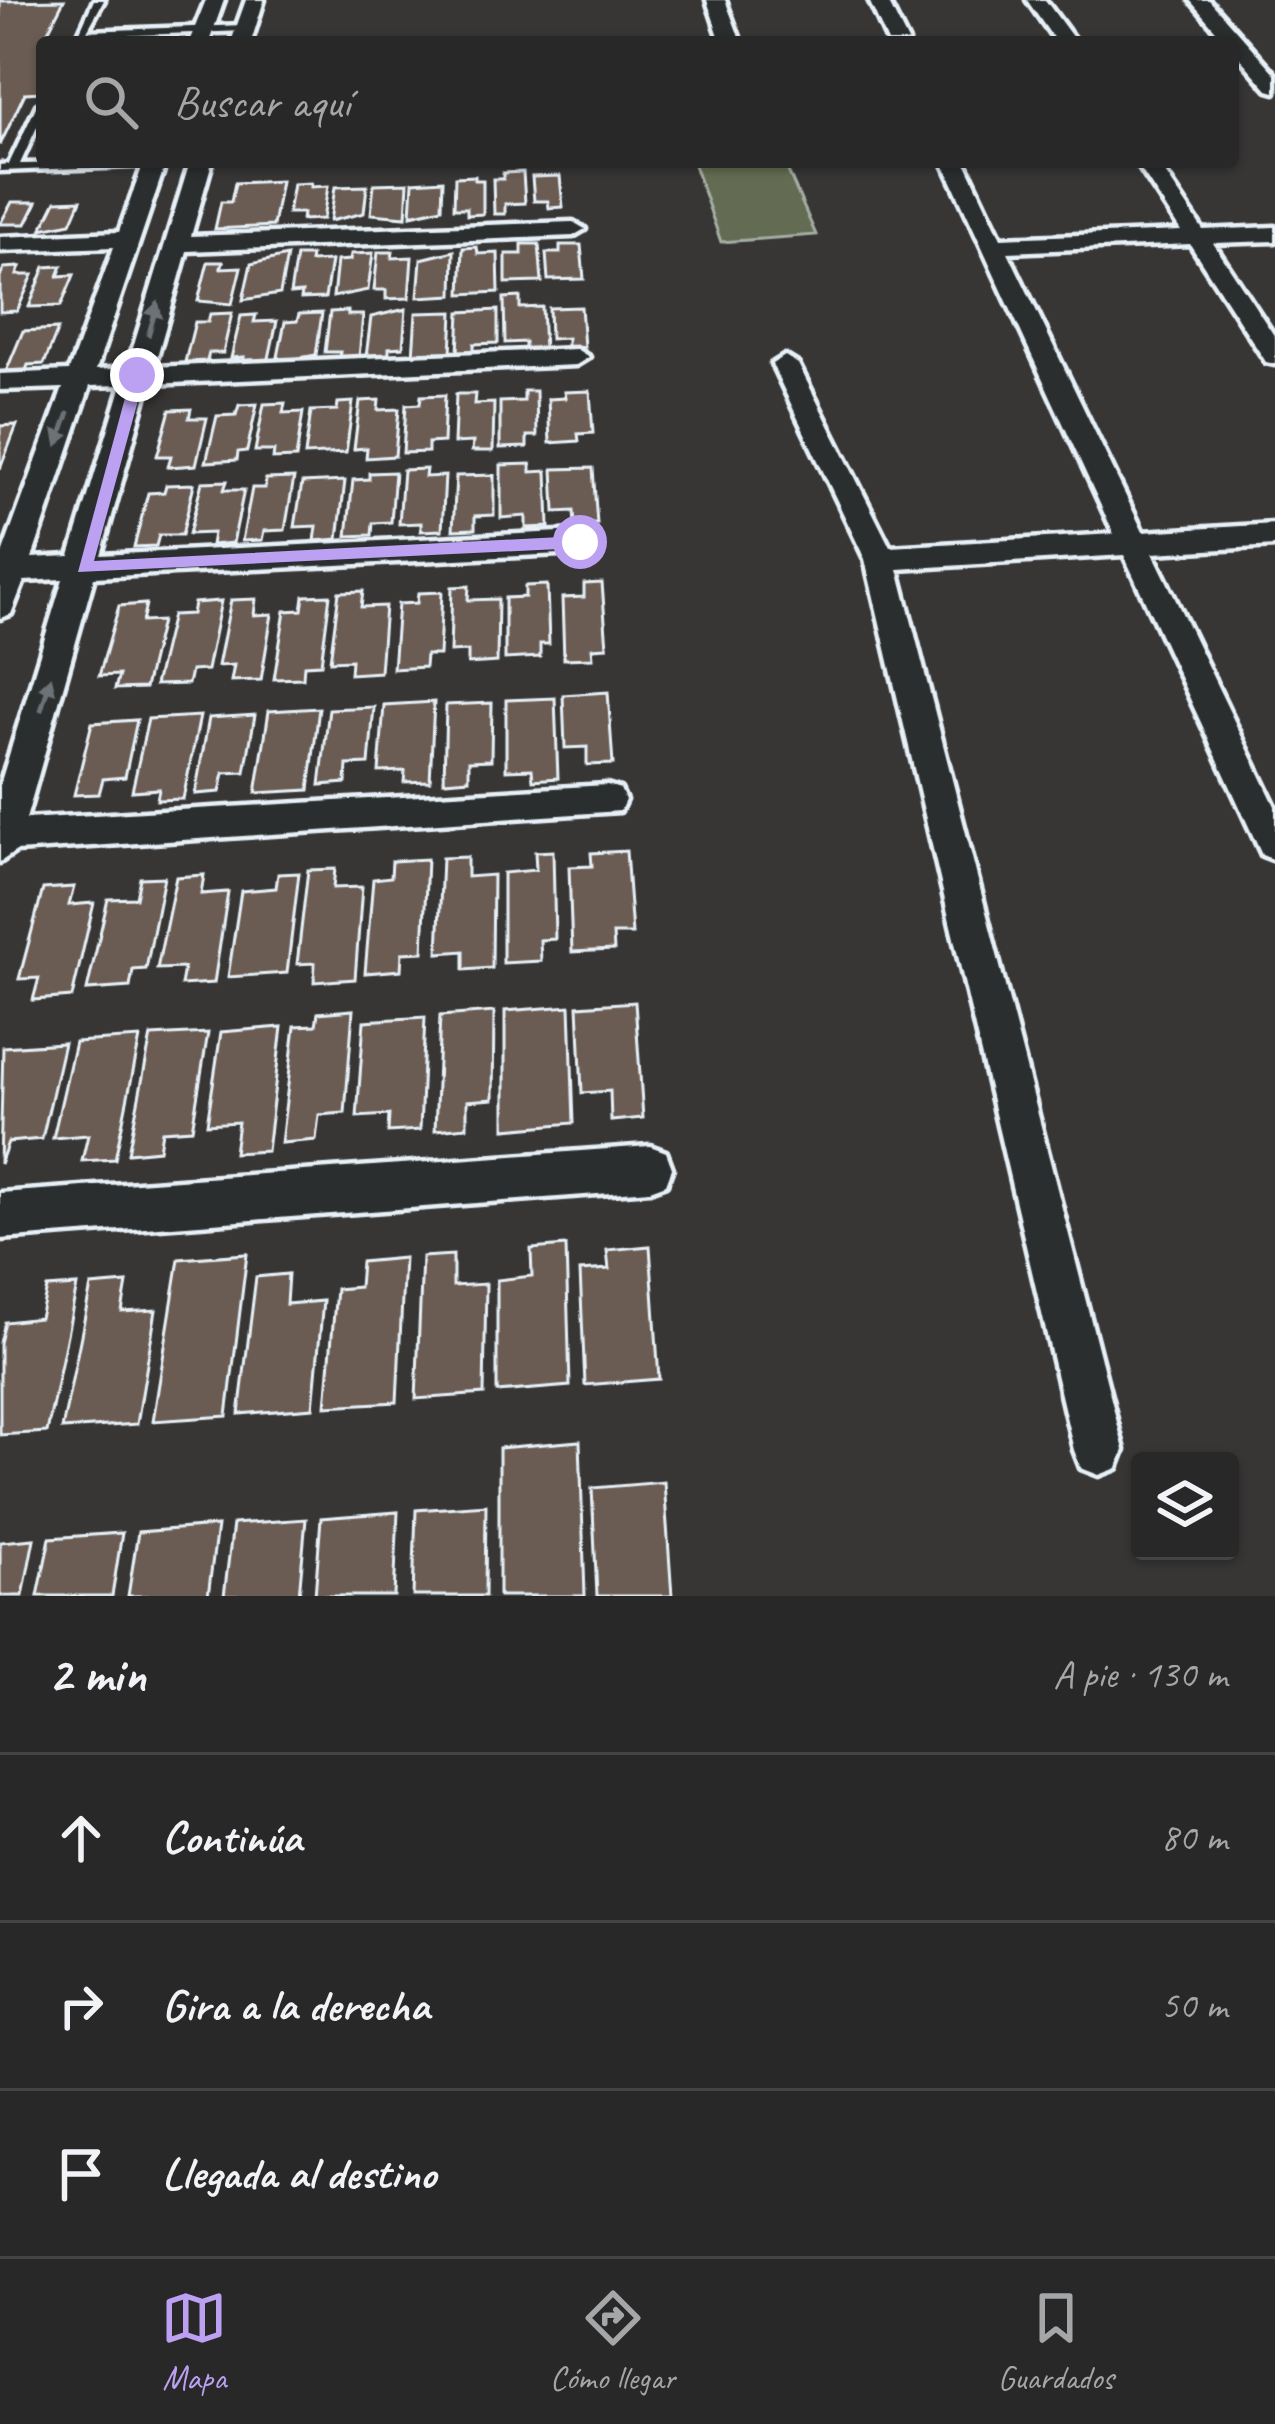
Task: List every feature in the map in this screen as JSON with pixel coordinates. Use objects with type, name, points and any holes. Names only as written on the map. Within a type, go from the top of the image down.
[{"type":"street","points":[[201,36],[215,0]]},
{"type":"street","points":[[243,35],[255,0]]},
{"type":"street","points":[[716,0],[729,36]]},
{"type":"street","points":[[878,0],[895,36]]},
{"type":"street","points":[[1036,0],[1062,36]]},
{"type":"street","points":[[1199,0],[1228,36]]},
{"type":"street","points":[[1239,49],[1275,47]]},
{"type":"street","points":[[1239,50],[1275,86]]},
{"type":"street","points":[[0,606],[6,571],[155,168]]},
{"type":"street","points":[[199,168],[1,840],[607,800]]},
{"type":"street","points":[[957,168],[1275,844]]},
{"type":"street","points":[[1151,168],[1275,356]]},
{"type":"street","points":[[0,244],[573,229]]},
{"type":"street","points":[[994,245],[1275,234]]},
{"type":"street","points":[[128,239],[176,240]]},
{"type":"street","points":[[0,382],[576,357]]},
{"type":"street","points":[[785,364],[880,559],[1099,1450]]},
{"type":"street","points":[[880,559],[1275,535]]},
{"type":"street","points":[[6,571],[580,542]]},
{"type":"street","points":[[0,1216],[650,1168]]},
{"type":"lane","points":[[79,36],[99,0]]},
{"type":"lane","points":[[201,36],[243,35]]},
{"type":"lane","points":[[6,168],[36,116]]},
{"type":"lane","points":[[6,168],[36,167]]},
{"type":"green space","points":[[695,168],[787,168],[816,235],[721,242]]},
{"type":"building","points":[[64,0],[46,36],[36,36],[36,92],[25,93],[0,145],[0,1]]},
{"type":"building","points":[[523,172],[525,203],[505,204],[505,214],[494,214],[493,179]]},
{"type":"building","points":[[560,176],[563,207],[549,208],[548,201],[534,201],[532,177]]},
{"type":"building","points":[[455,177],[483,180],[483,214],[467,215],[467,208],[454,208]]},
{"type":"building","points":[[443,180],[442,208],[411,215],[413,182]]},
{"type":"building","points":[[281,181],[273,226],[215,229],[221,202],[231,202],[235,183]]},
{"type":"building","points":[[311,183],[311,187],[328,186],[323,219],[302,220],[303,213],[288,213],[293,184]]},
{"type":"building","points":[[408,183],[406,217],[371,214],[374,184]]},
{"type":"building","points":[[367,186],[364,213],[330,221],[335,187]]},
{"type":"building","points":[[81,200],[71,223],[42,229],[56,201]]},
{"type":"building","points":[[12,202],[37,202],[26,224],[0,224]]},
{"type":"building","points":[[522,244],[539,244],[542,282],[506,283],[506,254],[522,254]]},
{"type":"building","points":[[560,245],[581,245],[584,279],[548,280],[546,253],[560,253]]},
{"type":"building","points":[[477,247],[478,254],[498,253],[499,292],[461,294],[463,248]]},
{"type":"building","points":[[454,251],[453,295],[418,297],[421,259]]},
{"type":"building","points":[[378,252],[393,252],[392,258],[412,257],[409,298],[386,299],[386,290],[374,290]]},
{"type":"building","points":[[373,253],[368,290],[333,297],[337,261],[350,260],[351,254]]},
{"type":"building","points":[[287,256],[280,294],[243,300],[251,264]]},
{"type":"building","points":[[296,256],[311,256],[310,262],[331,261],[325,298],[301,299],[302,293],[290,294]]},
{"type":"building","points":[[208,262],[223,262],[221,268],[241,267],[232,304],[198,301]]},
{"type":"building","points":[[62,266],[58,276],[74,275],[61,306],[29,307],[45,267]]},
{"type":"building","points":[[20,267],[17,275],[33,275],[17,311],[0,312],[4,268]]},
{"type":"building","points":[[520,297],[520,308],[542,307],[544,350],[525,352],[525,342],[505,343],[504,298]]},
{"type":"building","points":[[581,307],[584,347],[567,348],[567,338],[550,339],[549,308]]},
{"type":"building","points":[[406,309],[403,347],[389,348],[389,356],[366,357],[371,317]]},
{"type":"building","points":[[498,310],[498,343],[474,344],[474,352],[458,352],[460,312]]},
{"type":"building","points":[[348,311],[348,315],[363,315],[359,357],[339,358],[340,352],[325,352],[330,312]]},
{"type":"building","points":[[453,312],[451,354],[413,356],[416,313]]},
{"type":"building","points":[[232,313],[223,353],[209,353],[207,361],[185,362],[195,322],[208,322],[210,314]]},
{"type":"building","points":[[322,313],[316,355],[277,362],[285,322],[297,321],[299,314]]},
{"type":"building","points":[[256,315],[254,322],[277,321],[268,363],[243,364],[244,357],[231,358],[241,316]]},
{"type":"building","points":[[58,329],[44,364],[28,365],[25,373],[5,374],[23,331]]},
{"type":"building","points":[[524,391],[536,391],[537,436],[527,436],[527,447],[500,448],[500,402],[524,401]]},
{"type":"building","points":[[590,391],[593,433],[578,434],[579,441],[550,443],[548,399],[565,398],[564,392]]},
{"type":"building","points":[[456,394],[475,394],[474,404],[494,403],[493,451],[472,451],[473,442],[454,443]]},
{"type":"building","points":[[445,395],[443,442],[428,443],[428,452],[403,453],[406,405],[420,404],[421,396]]},
{"type":"building","points":[[379,400],[378,410],[399,409],[395,456],[366,458],[367,448],[354,449],[360,401]]},
{"type":"building","points":[[353,402],[346,453],[305,455],[311,411],[337,410],[338,403]]},
{"type":"building","points":[[285,403],[283,413],[303,412],[296,458],[273,459],[274,451],[255,451],[264,404]]},
{"type":"building","points":[[257,404],[247,451],[238,452],[237,460],[206,462],[217,416],[236,415],[239,405]]},
{"type":"building","points":[[191,409],[189,418],[207,418],[196,465],[168,467],[171,456],[157,456],[170,410]]},
{"type":"building","points":[[17,425],[0,469],[0,426]]},
{"type":"building","points":[[531,464],[531,472],[547,471],[549,527],[526,528],[526,516],[501,518],[501,465]]},
{"type":"building","points":[[593,468],[597,524],[575,525],[574,511],[555,512],[553,469]]},
{"type":"building","points":[[426,469],[425,477],[445,476],[442,530],[421,531],[421,523],[399,524],[403,470]]},
{"type":"building","points":[[395,472],[391,522],[373,523],[372,535],[347,536],[353,480],[369,479],[369,473]]},
{"type":"building","points":[[494,475],[494,515],[475,516],[475,529],[453,530],[456,476]]},
{"type":"building","points":[[294,478],[285,530],[264,531],[262,540],[242,541],[252,488],[265,488],[266,479]]},
{"type":"building","points":[[227,481],[224,490],[244,490],[233,543],[211,545],[213,533],[189,534],[202,482]]},
{"type":"building","points":[[345,481],[338,539],[315,541],[317,526],[295,527],[302,483]]},
{"type":"building","points":[[194,484],[182,535],[159,535],[156,546],[134,547],[148,493],[164,492],[166,485]]},
{"type":"building","points":[[602,583],[607,647],[592,648],[593,658],[564,659],[562,598],[584,597],[584,584]]},
{"type":"building","points":[[547,585],[549,644],[540,644],[540,657],[505,659],[505,598],[525,597],[525,586]]},
{"type":"building","points":[[469,586],[468,600],[498,599],[497,662],[468,664],[468,651],[450,652],[452,587]]},
{"type":"building","points":[[363,591],[361,607],[385,606],[380,672],[350,674],[351,660],[330,661],[339,592]]},
{"type":"building","points":[[442,592],[439,655],[426,655],[425,667],[393,669],[398,604],[417,603],[418,593]]},
{"type":"building","points":[[330,595],[321,664],[304,665],[303,678],[274,679],[285,611],[302,610],[304,596]]},
{"type":"building","points":[[256,599],[254,615],[272,614],[261,680],[231,681],[234,665],[218,666],[231,600]]},
{"type":"building","points":[[221,601],[207,670],[191,671],[188,684],[155,685],[172,615],[192,614],[194,603]]},
{"type":"building","points":[[146,604],[142,622],[161,621],[145,688],[115,689],[119,675],[99,676],[119,606]]},
{"type":"building","points":[[608,692],[613,764],[587,765],[587,747],[565,748],[563,695]]},
{"type":"building","points":[[555,698],[558,778],[533,780],[532,769],[506,770],[506,700]]},
{"type":"building","points":[[434,702],[430,781],[404,782],[405,771],[379,772],[384,705]]},
{"type":"building","points":[[492,703],[491,760],[469,761],[469,779],[444,781],[446,705]]},
{"type":"building","points":[[374,707],[369,764],[347,765],[346,783],[320,785],[329,709]]},
{"type":"building","points":[[319,708],[309,790],[256,793],[269,711]]},
{"type":"building","points":[[255,715],[245,772],[224,773],[220,792],[195,794],[209,718]]},
{"type":"building","points":[[200,716],[183,799],[157,800],[159,789],[132,791],[148,719]]},
{"type":"building","points":[[137,720],[125,777],[103,779],[99,794],[74,795],[92,723]]},
{"type":"building","points":[[553,851],[555,939],[540,940],[541,961],[503,963],[503,873],[536,870],[535,852]]},
{"type":"building","points":[[626,851],[632,934],[613,934],[614,950],[572,952],[569,867],[592,866],[591,853]]},
{"type":"building","points":[[467,857],[467,877],[493,875],[492,968],[464,970],[464,951],[438,953],[442,858]]},
{"type":"building","points":[[427,859],[423,952],[402,953],[401,970],[365,973],[373,879],[391,877],[392,861]]},
{"type":"building","points":[[335,869],[333,888],[362,887],[355,979],[314,982],[315,963],[297,964],[308,870]]},
{"type":"building","points":[[299,873],[287,973],[228,977],[241,891],[276,888],[278,874]]},
{"type":"building","points":[[204,875],[201,894],[228,892],[214,983],[181,985],[184,968],[157,969],[176,877]]},
{"type":"building","points":[[164,877],[146,969],[133,970],[130,987],[87,990],[108,899],[136,898],[140,878]]},
{"type":"building","points":[[74,887],[69,905],[94,903],[72,997],[33,1000],[39,978],[19,979],[43,889]]},
{"type":"building","points":[[635,1002],[643,1118],[611,1121],[610,1091],[582,1093],[578,1006]]},
{"type":"building","points":[[570,1006],[574,1123],[505,1129],[505,1011]]},
{"type":"building","points":[[353,1010],[345,1113],[319,1115],[316,1140],[281,1143],[295,1026],[316,1025],[318,1013]]},
{"type":"building","points":[[494,1012],[493,1099],[467,1101],[467,1127],[435,1130],[440,1016]]},
{"type":"building","points":[[425,1017],[420,1130],[388,1132],[389,1115],[357,1117],[364,1021]]},
{"type":"building","points":[[282,1027],[267,1151],[234,1153],[238,1122],[207,1124],[221,1032]]},
{"type":"building","points":[[208,1033],[192,1129],[162,1131],[159,1150],[128,1153],[151,1036]]},
{"type":"building","points":[[140,1038],[115,1159],[82,1161],[88,1135],[53,1138],[75,1042]]},
{"type":"building","points":[[64,1043],[42,1139],[8,1142],[0,1164],[3,1047]]},
{"type":"building","points":[[566,1246],[570,1386],[497,1392],[497,1280],[532,1276],[531,1249]]},
{"type":"building","points":[[650,1246],[659,1379],[585,1385],[580,1271],[609,1269],[607,1250]]},
{"type":"building","points":[[247,1254],[227,1416],[153,1421],[179,1259]]},
{"type":"building","points":[[453,1255],[453,1286],[486,1284],[484,1394],[416,1399],[422,1257]]},
{"type":"building","points":[[404,1258],[397,1402],[326,1406],[336,1289],[359,1287],[361,1262]]},
{"type":"building","points":[[288,1274],[286,1304],[323,1301],[313,1408],[239,1414],[256,1277]]},
{"type":"building","points":[[127,1283],[122,1312],[156,1310],[137,1424],[62,1429],[91,1286]]},
{"type":"building","points":[[77,1286],[47,1432],[0,1435],[0,1343],[5,1322],[40,1318],[47,1288]]},
{"type":"building","points":[[580,1441],[585,1596],[499,1596],[499,1448]]},
{"type":"building","points":[[664,1482],[672,1596],[597,1596],[592,1488]]},
{"type":"building","points":[[486,1505],[485,1596],[413,1596],[416,1510]]},
{"type":"building","points":[[398,1512],[394,1596],[315,1596],[321,1518]]},
{"type":"building","points":[[306,1519],[299,1596],[224,1596],[233,1524]]},
{"type":"building","points":[[217,1526],[208,1596],[128,1596],[138,1532]]},
{"type":"building","points":[[122,1533],[112,1596],[38,1596],[50,1538]]},
{"type":"building","points":[[34,1539],[23,1596],[0,1596],[0,1542]]},
{"type":"route","points":[[137,375],[84,567],[580,542]]}]
